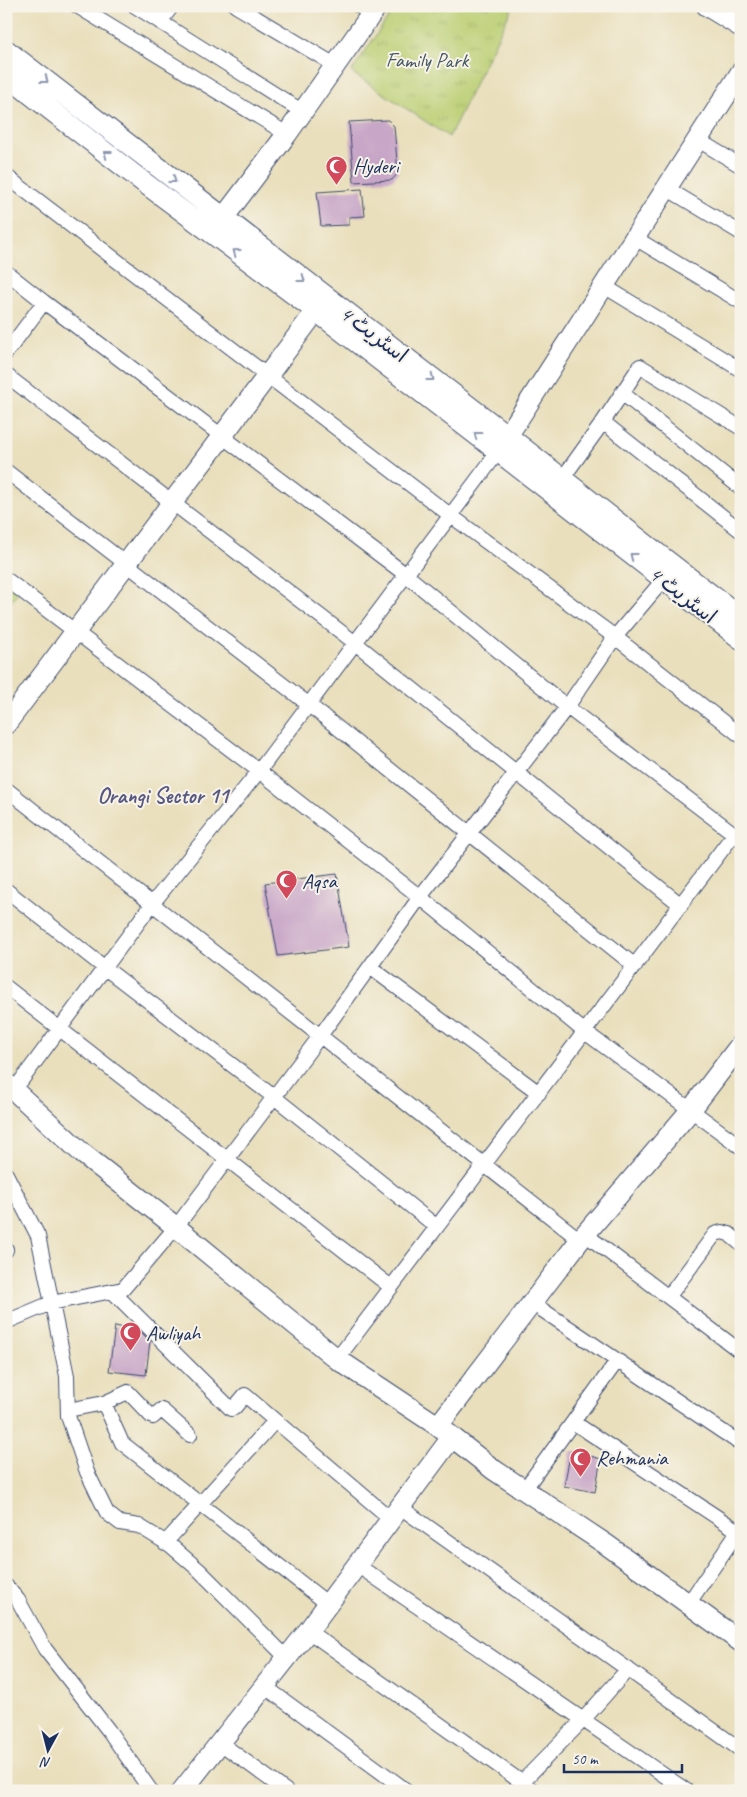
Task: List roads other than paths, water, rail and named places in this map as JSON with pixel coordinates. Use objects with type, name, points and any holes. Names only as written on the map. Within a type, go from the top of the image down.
[{"type":"street","points":[[77,6],[287,134]]},
{"type":"street","points":[[135,6],[303,112]]},
{"type":"street","points":[[160,22],[172,6]]},
{"type":"street","points":[[236,6],[335,65]]},
{"type":"street","points":[[707,6],[741,27]]},
{"type":"street","points":[[217,226],[303,112],[335,65],[369,9]]},
{"type":"street","name":"اسٹریٹ 4","points":[[6,50],[316,311],[503,444],[562,479],[668,563],[741,617]]},
{"type":"street","points":[[741,72],[734,96],[698,140],[666,188],[503,444],[259,771],[152,904],[59,1029],[11,1086],[82,1153],[176,1227],[337,1360],[445,1431],[494,1470],[607,1545],[741,1642]]},
{"type":"street","name":"اسٹریٹ 4","points":[[6,75],[217,226],[503,444],[664,580],[741,639]]},
{"type":"street","points":[[698,140],[741,166]]},
{"type":"street","points":[[6,176],[450,515],[615,637],[741,736]]},
{"type":"street","points":[[666,188],[741,233]]},
{"type":"street","points":[[635,238],[741,302]]},
{"type":"street","points":[[6,272],[405,574],[567,707],[738,837],[681,904],[337,1360]]},
{"type":"street","points":[[604,286],[741,370]]},
{"type":"street","points":[[6,353],[44,302]]},
{"type":"street","points":[[6,724],[316,311]]},
{"type":"street","points":[[562,479],[640,366],[741,428]]},
{"type":"street","points":[[6,375],[354,642],[681,904]]},
{"type":"street","points":[[622,393],[741,488]]},
{"type":"street","points":[[603,422],[741,531]]},
{"type":"street","points":[[6,471],[308,704],[635,966]]},
{"type":"street","points":[[6,579],[259,771],[420,897],[585,1032],[741,1147]]},
{"type":"street","points":[[6,1322],[51,1303],[123,1288],[176,1227],[320,1036],[420,897],[567,707],[615,637],[664,580]]},
{"type":"street","points":[[6,789],[484,1166],[582,1237],[669,1296],[741,1352]]},
{"type":"street","points":[[6,890],[274,1097],[437,1227]]},
{"type":"street","points":[[370,967],[539,1093]]},
{"type":"street","points":[[6,987],[391,1287]]},
{"type":"street","points":[[182,1791],[308,1631],[395,1513],[445,1431],[532,1303],[582,1237],[690,1111],[740,1046]]},
{"type":"street","points":[[6,1174],[38,1236],[67,1376],[68,1416],[87,1472],[107,1513],[120,1523],[139,1526],[165,1543],[199,1570],[287,1658]]},
{"type":"street","points":[[669,1296],[715,1234],[722,1232],[729,1234],[741,1244]]},
{"type":"street","points":[[112,1291],[231,1409],[245,1395],[275,1421],[395,1513],[628,1669],[741,1750]]},
{"type":"street","points":[[532,1303],[741,1444]]},
{"type":"street","points":[[524,1490],[617,1360]]},
{"type":"street","points":[[68,1410],[104,1403],[128,1392],[151,1416],[153,1417],[161,1410],[164,1410],[190,1435]]},
{"type":"street","points":[[104,1403],[122,1443],[328,1604]]},
{"type":"street","points":[[165,1543],[275,1421]]},
{"type":"street","points":[[573,1422],[740,1530],[688,1604]]},
{"type":"street","points":[[357,1565],[687,1791]]},
{"type":"street","points":[[6,1586],[18,1600],[45,1649],[109,1732],[151,1791]]},
{"type":"street","points":[[308,1631],[534,1791]]},
{"type":"street","points":[[522,1782],[583,1720],[628,1669]]},
{"type":"street","points":[[264,1686],[407,1791]]},
{"type":"street","points":[[219,1742],[286,1791]]},
{"type":"place","name":"Hyderi","points":[[337,185]]},
{"type":"place","name":"Aqsa","points":[[286,900]]},
{"type":"place","name":"Awliyah","points":[[130,1352]]},
{"type":"place","name":"Rehmania","points":[[580,1477]]},
{"type":"district","name":"Orangi Sector 11","points":[[163,796]]},
{"type":"park label","name":"Family Park","points":[[427,60]]}]
